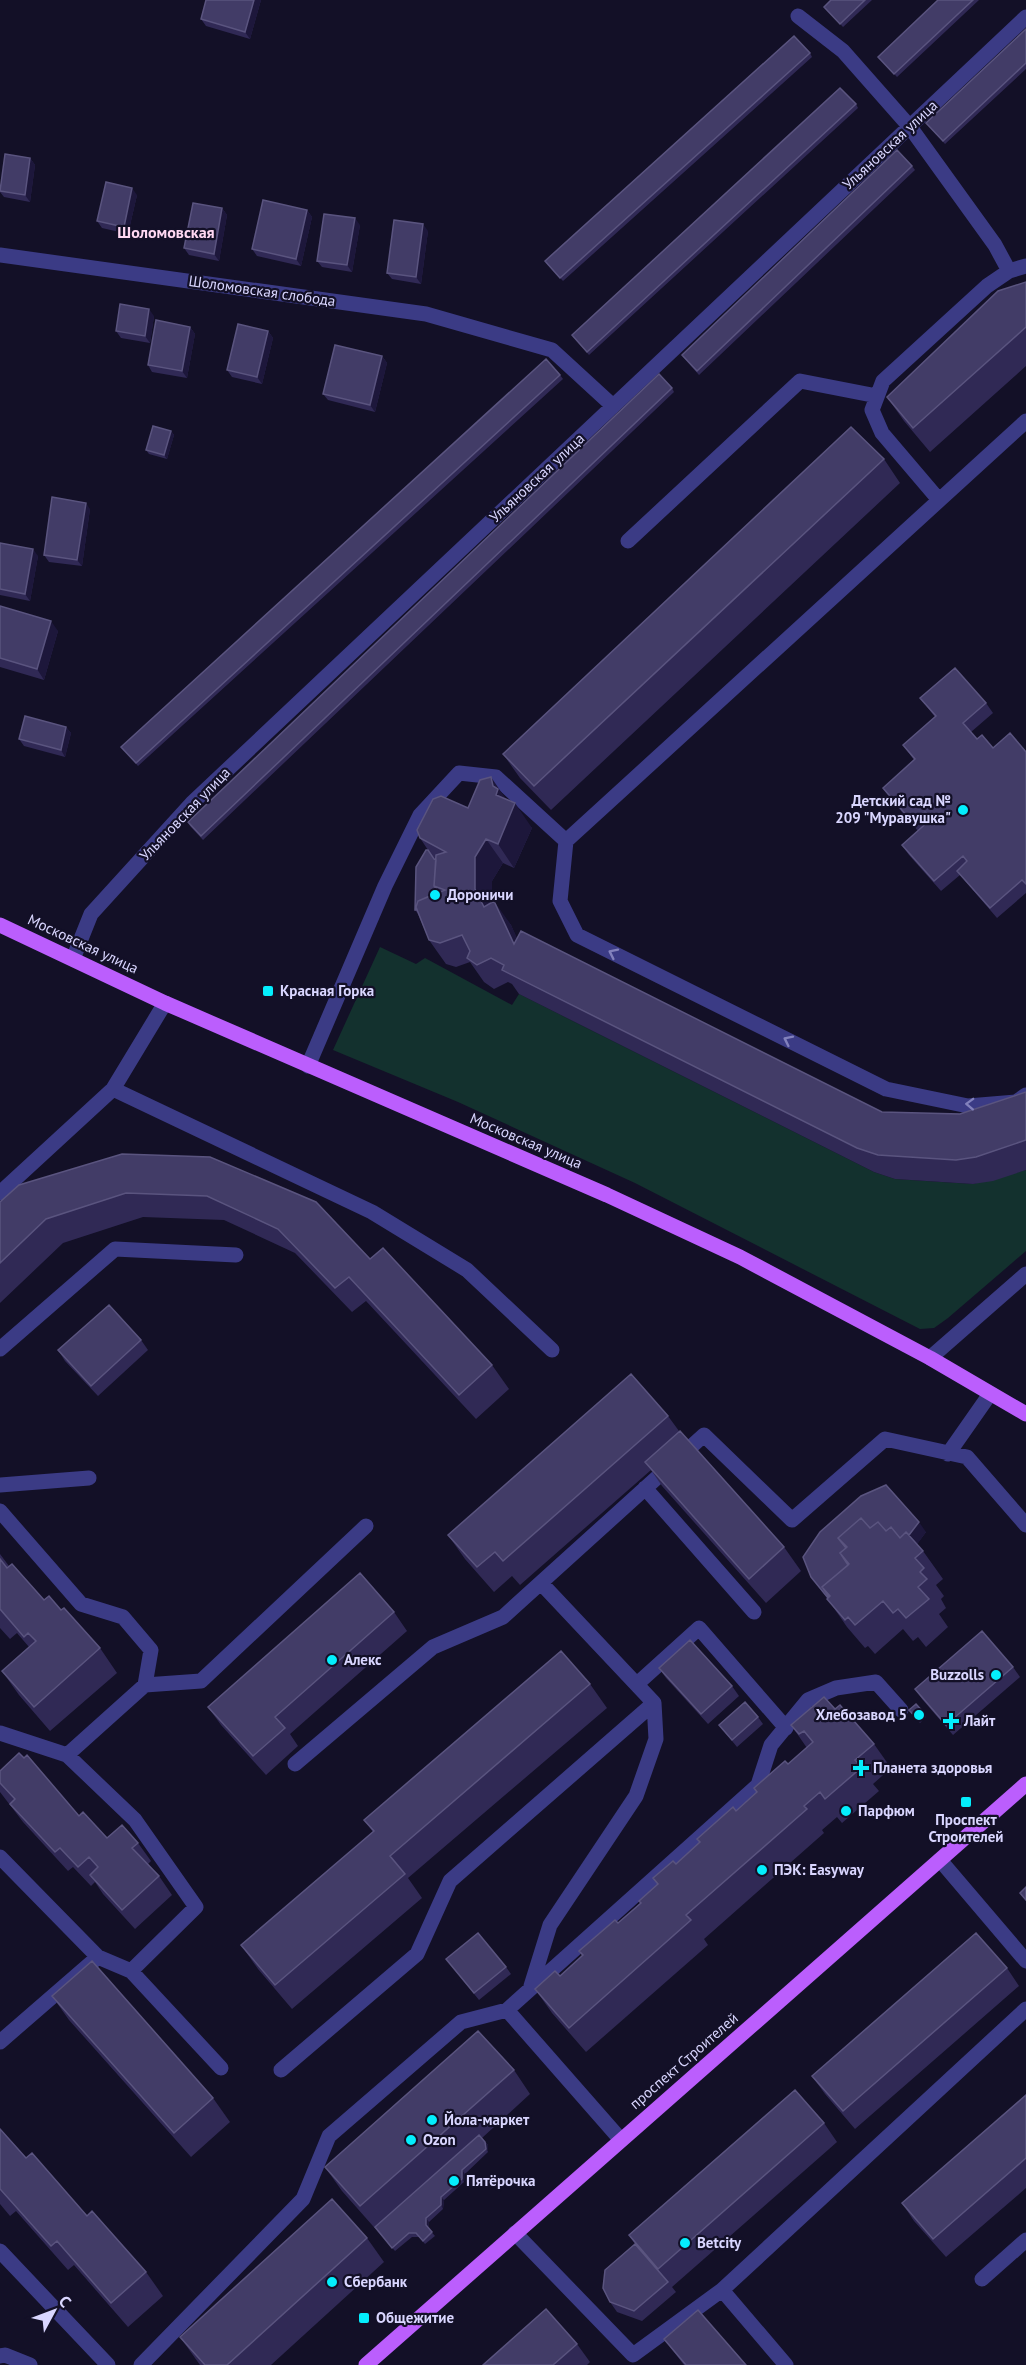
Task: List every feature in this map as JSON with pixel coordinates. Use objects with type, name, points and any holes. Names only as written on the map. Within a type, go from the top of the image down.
[{"type":"main road","name":"Московская улица","points":[[0,925],[165,1002],[608,1195],[730,1252],[930,1358],[1026,1414]]},
{"type":"main road","name":"проспект Строителей","points":[[366,2365],[1026,1784]]},
{"type":"street","points":[[798,16],[843,51],[910,127],[995,245],[1009,271]]},
{"type":"street","name":"Ульяновская улица","points":[[73,959],[91,914],[192,803],[1026,17]]},
{"type":"street","name":"Шоломовская слобода","points":[[0,255],[426,314],[552,350],[613,406]]},
{"type":"street","points":[[939,501],[882,433],[872,410],[877,396],[883,381],[987,286],[1009,271],[1026,266]]},
{"type":"street","points":[[628,541],[800,381],[877,396]]},
{"type":"street","points":[[1026,421],[566,841],[560,901],[577,935],[886,1089],[968,1106],[1016,1101],[1026,1095]]},
{"type":"street","points":[[308,1066],[386,886],[420,816],[459,773],[496,777],[566,841]]},
{"type":"street","points":[[0,1193],[113,1089],[165,1002]]},
{"type":"street","points":[[113,1089],[372,1212],[467,1270],[552,1350]]},
{"type":"street","points":[[0,1349],[115,1249],[236,1255]]},
{"type":"street","points":[[930,1358],[1026,1274]]},
{"type":"street","points":[[948,1454],[990,1394]]},
{"type":"street","points":[[295,1764],[433,1647],[503,1617],[704,1435],[792,1520],[885,1439],[967,1457],[1026,1525]]},
{"type":"street","points":[[0,1485],[89,1478]]},
{"type":"street","points":[[645,1488],[754,1612]]},
{"type":"street","points":[[0,1511],[81,1604],[123,1617],[152,1650],[145,1685],[67,1755]]},
{"type":"street","points":[[145,1685],[201,1681],[366,1526]]},
{"type":"street","points":[[531,1986],[550,1925],[636,1796],[656,1739],[654,1703],[541,1583]]},
{"type":"street","points":[[637,1684],[699,1628],[786,1728]]},
{"type":"street","points":[[141,2365],[303,2199],[329,2136],[461,2022],[507,2010],[531,1986],[758,1785],[771,1745],[808,1700],[836,1688],[876,1682],[901,1710]]},
{"type":"street","points":[[281,2070],[417,1954],[450,1881],[654,1703]]},
{"type":"street","points":[[0,1732],[67,1755],[135,1820],[196,1907],[131,1971]]},
{"type":"street","points":[[0,1857],[98,1956],[131,1971],[221,2068]]},
{"type":"street","points":[[940,1860],[1026,1961]]},
{"type":"street","points":[[0,2042],[98,1956]]},
{"type":"street","points":[[515,2233],[630,2360],[722,2290],[1026,2009]]},
{"type":"street","points":[[507,2010],[621,2140]]},
{"type":"street","points":[[982,2279],[1026,2240]]},
{"type":"street","points":[[1,2255],[108,2365]]},
{"type":"street","points":[[722,2290],[786,2365]]},
{"type":"street","points":[[0,2356],[5,2355],[30,2365]]},
{"type":"green space","points":[[380,947],[416,964],[425,958],[512,1005],[519,994],[874,1172],[895,1179],[973,1184],[1026,1170],[1026,1251],[948,1318],[934,1328],[920,1329],[635,1183],[458,1102],[333,1050]]},
{"type":"building","points":[[206,0],[254,0],[245,32],[201,19]]},
{"type":"building","points":[[831,0],[865,0],[840,24],[824,7]]},
{"type":"building","points":[[938,0],[973,0],[894,74],[878,57]]},
{"type":"building","points":[[1026,29],[1026,63],[943,141],[926,123]]},
{"type":"building","points":[[794,36],[810,53],[560,278],[545,261]]},
{"type":"building","points":[[840,88],[856,104],[587,352],[572,335]]},
{"type":"building","points":[[897,150],[912,166],[697,371],[682,355]]},
{"type":"building","points":[[5,154],[30,158],[25,195],[0,191]]},
{"type":"building","points":[[106,182],[132,188],[124,227],[97,221]]},
{"type":"building","points":[[263,200],[307,210],[296,259],[252,249]]},
{"type":"building","points":[[193,203],[222,208],[214,254],[184,248]]},
{"type":"building","points":[[324,214],[355,218],[347,265],[317,261]]},
{"type":"building","points":[[394,220],[423,224],[416,277],[387,273]]},
{"type":"building","points":[[1026,282],[1026,327],[913,428],[887,397],[998,291]]},
{"type":"building","points":[[120,304],[149,309],[145,336],[116,331]]},
{"type":"building","points":[[156,320],[190,327],[182,371],[148,365]]},
{"type":"building","points":[[238,324],[268,331],[257,377],[227,370]]},
{"type":"building","points":[[335,345],[382,356],[370,405],[323,394]]},
{"type":"building","points":[[546,359],[560,375],[136,763],[121,747]]},
{"type":"building","points":[[659,374],[672,388],[201,836],[188,822]]},
{"type":"building","points":[[153,426],[171,431],[164,455],[146,450]]},
{"type":"building","points":[[851,427],[884,459],[534,786],[503,754]]},
{"type":"building","points":[[52,497],[86,503],[77,560],[44,555]]},
{"type":"building","points":[[0,543],[33,549],[25,594],[0,589]]},
{"type":"building","points":[[0,606],[51,621],[37,669],[0,658]]},
{"type":"building","name":"Детский сад № 209 \"Муравушка\"","points":[[955,668],[986,703],[963,723],[977,739],[982,735],[993,748],[1010,733],[1026,752],[1026,884],[1022,880],[990,908],[957,871],[967,861],[963,856],[934,881],[902,845],[931,819],[925,812],[913,823],[883,788],[915,759],[903,745],[936,716],[920,698]]},
{"type":"building","points":[[25,716],[66,727],[61,750],[19,739]]},
{"type":"building","points":[[491,777],[493,786],[498,789],[496,795],[515,803],[498,844],[486,839],[475,857],[475,889],[484,907],[494,901],[514,944],[521,931],[882,1112],[960,1114],[1026,1092],[1026,1140],[976,1157],[956,1160],[878,1155],[857,1148],[502,970],[504,965],[491,958],[477,965],[467,958],[470,951],[462,935],[440,943],[429,940],[416,907],[418,901],[445,890],[434,886],[436,855],[446,852],[420,838],[417,830],[433,799],[441,796],[468,808],[480,780]]},
{"type":"building","points":[[426,850],[436,860],[434,886],[439,892],[418,901],[417,910],[415,910],[416,867]]},
{"type":"building","points":[[122,1154],[210,1157],[316,1202],[370,1259],[383,1248],[492,1365],[459,1395],[349,1277],[335,1288],[278,1229],[207,1196],[126,1193],[46,1219],[0,1263],[0,1202],[19,1185]]},
{"type":"building","points":[[109,1305],[141,1340],[91,1386],[58,1350]]},
{"type":"building","points":[[631,1374],[668,1416],[503,1561],[495,1552],[477,1567],[448,1535]]},
{"type":"building","points":[[680,1431],[784,1547],[749,1579],[645,1462]]},
{"type":"building","points":[[886,1485],[919,1522],[909,1535],[906,1532],[900,1538],[891,1527],[886,1531],[878,1522],[870,1528],[861,1518],[838,1538],[846,1548],[840,1553],[848,1565],[822,1587],[828,1598],[811,1577],[803,1557],[820,1532],[861,1496]]},
{"type":"building","points":[[861,1518],[870,1528],[878,1522],[886,1531],[891,1527],[900,1538],[906,1532],[923,1551],[915,1558],[924,1568],[920,1572],[927,1579],[918,1587],[929,1599],[906,1618],[898,1609],[893,1613],[883,1601],[855,1625],[848,1617],[845,1620],[827,1599],[830,1596],[822,1587],[849,1564],[840,1553],[847,1547],[838,1538]]},
{"type":"building","points":[[0,1559],[7,1568],[12,1564],[44,1600],[49,1596],[61,1610],[64,1608],[100,1648],[34,1707],[2,1671],[36,1641],[28,1633],[24,1637],[0,1609]]},
{"type":"building","points":[[360,1573],[394,1612],[275,1717],[285,1728],[253,1756],[208,1707]]},
{"type":"building","points":[[982,1631],[1013,1667],[946,1725],[915,1689]]},
{"type":"building","points":[[690,1640],[732,1686],[701,1714],[659,1668]]},
{"type":"building","points":[[561,1651],[590,1684],[390,1856],[405,1874],[275,1985],[241,1945],[374,1831],[364,1820]]},
{"type":"building","points":[[824,1697],[835,1709],[840,1705],[874,1744],[855,1760],[862,1767],[825,1799],[820,1792],[804,1806],[807,1809],[686,1915],[691,1920],[569,2028],[535,1989],[555,1971],[560,1976],[583,1955],[579,1951],[615,1920],[618,1923],[641,1903],[639,1901],[658,1884],[653,1878],[673,1861],[676,1864],[700,1842],[697,1839],[733,1807],[736,1811],[757,1792],[754,1788],[785,1761],[788,1764],[813,1742],[804,1731],[799,1734],[791,1725]]},
{"type":"building","points":[[745,1702],[758,1717],[732,1740],[719,1725]]},
{"type":"building","name":"Хлебозавод 5","points":[[916,1704],[924,1713],[917,1719],[909,1710]]},
{"type":"building","points":[[19,1753],[24,1758],[27,1755],[79,1816],[83,1812],[107,1838],[122,1825],[138,1843],[132,1848],[159,1876],[122,1910],[90,1875],[98,1867],[89,1857],[78,1867],[60,1848],[55,1852],[10,1804],[15,1799],[0,1783],[0,1771]]},
{"type":"building","points":[[1026,1887],[1026,1900],[1020,1893]]},
{"type":"building","points":[[478,1933],[506,1967],[474,1993],[446,1959]]},
{"type":"building","points":[[976,1933],[1007,1968],[843,2111],[812,2076]]},
{"type":"building","points":[[92,1961],[213,2098],[174,2133],[52,1996]]},
{"type":"building","points":[[478,2031],[514,2070],[360,2206],[325,2167]]},
{"type":"building","points":[[795,2090],[824,2123],[658,2269],[629,2235]]},
{"type":"building","points":[[1026,2095],[1026,2158],[933,2239],[902,2203]]},
{"type":"building","points":[[0,2129],[26,2158],[32,2153],[87,2216],[92,2211],[146,2272],[111,2303],[57,2241],[51,2246],[0,2189]]},
{"type":"building","points":[[479,2135],[485,2142],[486,2149],[462,2170],[462,2179],[441,2197],[441,2205],[426,2218],[426,2225],[432,2232],[423,2241],[416,2233],[409,2233],[392,2248],[375,2227]]},
{"type":"building","points":[[332,2199],[367,2238],[227,2365],[205,2365],[180,2337]]},
{"type":"building","points":[[635,2244],[668,2282],[634,2311],[610,2302],[603,2288],[605,2270]]},
{"type":"building","points":[[546,2309],[577,2344],[553,2365],[483,2365]]},
{"type":"building","points":[[698,2310],[746,2365],[686,2365],[664,2339]]},
{"type":"place","name":"Детский сад № 209 \"Муравушка\"","points":[[963,810]]},
{"type":"place","name":"Дороничи","points":[[435,895]]},
{"type":"place","name":"Красная Горка","points":[[268,991]]},
{"type":"place","name":"Алекс","points":[[332,1660]]},
{"type":"place","name":"Buzzolls","points":[[996,1675]]},
{"type":"place","name":"Хлебозавод 5","points":[[919,1715]]},
{"type":"place","name":"Лайт","points":[[951,1721]]},
{"type":"place","name":"Планета здоровья","points":[[861,1768]]},
{"type":"place","name":"Проспект Строителей","points":[[966,1802]]},
{"type":"place","name":"Парфюм","points":[[846,1811]]},
{"type":"place","name":"ПЭК: Easyway","points":[[762,1870]]},
{"type":"place","name":"Йола-маркет","points":[[432,2120]]},
{"type":"place","name":"Ozon","points":[[411,2140]]},
{"type":"place","name":"Пятёрочка","points":[[454,2181]]},
{"type":"place","name":"Betcity","points":[[685,2243]]},
{"type":"place","name":"Сбербанк","points":[[332,2282]]},
{"type":"place","name":"Общежитие","points":[[364,2318]]},
{"type":"district","name":"Шоломовская","points":[[166,232]]}]
